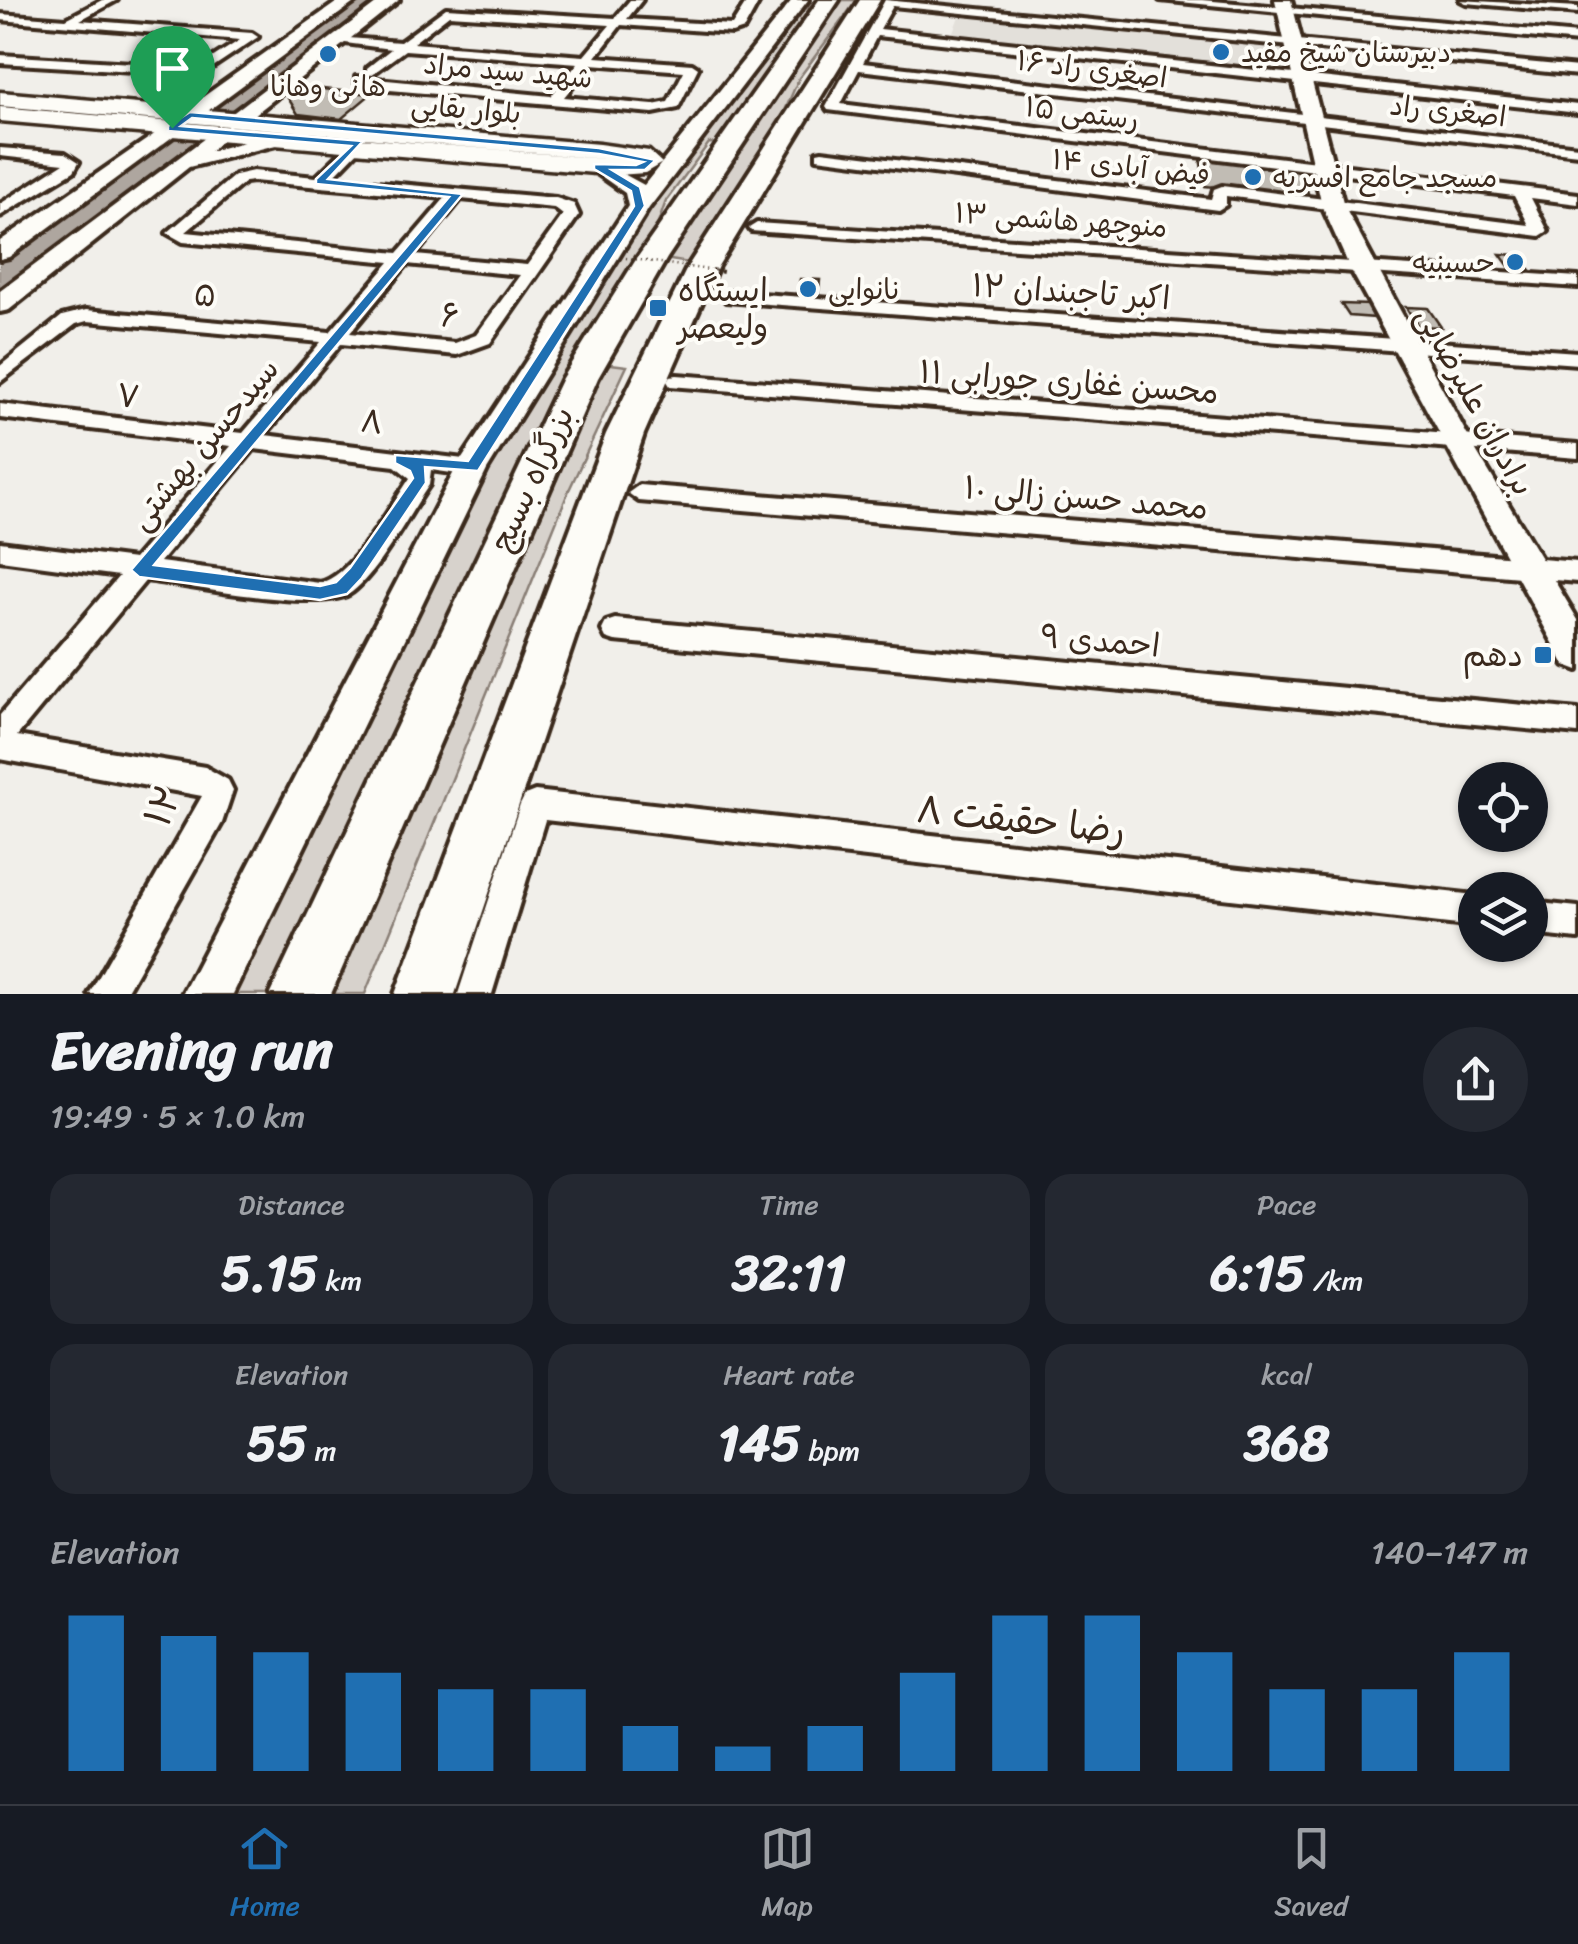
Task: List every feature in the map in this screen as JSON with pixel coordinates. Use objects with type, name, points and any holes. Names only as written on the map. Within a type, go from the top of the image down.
[{"type":"highway","name":"بزرگراه بسیج","points":[[300,994],[580,378],[652,258],[829,0]]},
{"type":"highway","name":"بزرگراه بسیج","points":[[425,994],[626,434],[703,266],[884,14]]},
{"type":"main road","points":[[128,160],[125,116],[206,96],[232,83],[350,0]]},
{"type":"main road","points":[[0,252],[128,160],[269,93],[391,0]]},
{"type":"main road","points":[[207,994],[472,468],[637,210],[800,0]]},
{"type":"main road","points":[[788,16],[808,0]]},
{"type":"main road","name":"برادران علیرضایی","points":[[1284,6],[1334,206],[1362,268],[1578,654]]},
{"type":"main road","points":[[0,304],[179,166],[232,83]]},
{"type":"main road","points":[[179,166],[290,131],[269,93]]},
{"type":"main road","name":"بلوار بقایی","points":[[0,99],[206,124],[598,158]]},
{"type":"main road","name":"بلوار بقایی","points":[[0,114],[125,116]]},
{"type":"main road","name":"بلوار بقایی","points":[[290,131],[359,143],[598,158],[657,150],[694,138]]},
{"type":"main road","points":[[598,158],[636,190],[637,210]]},
{"type":"street","points":[[68,22],[110,0]]},
{"type":"street","points":[[554,101],[636,0]]},
{"type":"street","points":[[403,45],[446,12],[732,29],[740,27],[754,0]]},
{"type":"street","points":[[1166,0],[1284,6],[1578,38]]},
{"type":"street","points":[[1466,0],[1578,10]]},
{"type":"street","points":[[884,14],[1294,43],[1578,71]]},
{"type":"street","points":[[859,66],[884,14]]},
{"type":"street","points":[[884,14],[1303,79],[1578,108]]},
{"type":"street","points":[[0,17],[252,37],[211,68],[190,72],[0,58]]},
{"type":"street","points":[[336,41],[588,59]]},
{"type":"street","name":"شهید سید مراد","points":[[403,45],[366,75],[368,84],[653,109],[673,104],[692,73],[692,68],[684,66],[588,59]]},
{"type":"street","name":"رستمی ۱۵","points":[[859,66],[832,107],[1578,199]]},
{"type":"street","name":"اصغری راد ۱۶","points":[[859,66],[1313,120]]},
{"type":"street","name":"اصغری راد","points":[[1313,120],[1578,150]]},
{"type":"street","points":[[320,182],[359,143]]},
{"type":"street","points":[[0,152],[65,157],[72,162],[70,168],[0,211]]},
{"type":"street","name":"فیض آبادی ۱۴","points":[[822,155],[1218,205],[1218,192],[1222,191],[1540,231],[1520,192]]},
{"type":"street","points":[[240,178],[457,194],[568,208],[570,215],[531,270],[402,260],[183,237],[175,233],[240,178]]},
{"type":"street","name":"سیدحسن بهشتی","points":[[0,736],[457,194]]},
{"type":"street","name":"منوچهر هاشمی ۱۳","points":[[757,228],[1578,282]]},
{"type":"street","name":"۶","points":[[336,337],[457,349],[472,346],[483,339],[531,270]]},
{"type":"street","name":"اکبر تاجبندان ۱۲","points":[[732,297],[1578,358]]},
{"type":"street","name":"۵","points":[[0,376],[68,320],[102,315],[336,337]]},
{"type":"street","name":"محسن غفاری جورابی ۱۱","points":[[677,381],[1578,451]]},
{"type":"street","name":"۷","points":[[0,411],[249,440]]},
{"type":"street","name":"۸","points":[[139,570],[320,593],[341,588],[356,573],[421,478],[417,468],[400,459],[249,440]]},
{"type":"street","points":[[400,459],[472,468]]},
{"type":"street","name":"محمد حسن زالی ۱۰","points":[[639,494],[1578,572]]},
{"type":"street","points":[[0,551],[139,570]]},
{"type":"street","name":"احمدی ۹","points":[[615,630],[1578,722]]},
{"type":"street","name":"۱۲","points":[[0,746],[205,780],[218,790],[211,812],[106,994]]},
{"type":"street","name":"رضا حقیقت ۸","points":[[476,994],[547,806],[1458,910]]},
{"type":"street","points":[[1548,920],[1578,923]]},
{"type":"path","points":[[626,258],[724,272]]},
{"type":"shaded area","points":[[821,0],[719,144],[709,143],[666,201],[655,232],[530,448],[328,871],[275,994],[225,994],[468,498],[615,252],[707,130],[745,87],[750,72],[789,23]]},
{"type":"shaded area","points":[[838,0],[857,0],[799,78],[778,127],[689,263],[664,259]]},
{"type":"shaded area","points":[[960,14],[1284,46],[1290,72],[951,37]]},
{"type":"shaded area","points":[[176,137],[198,138],[0,296],[0,265]]},
{"type":"shaded area","points":[[603,363],[627,366],[569,490],[365,994],[327,994]]},
{"type":"building","points":[[303,87],[371,94],[341,119],[298,114],[288,98]]},
{"type":"building","name":"مسجد جامع افسریه","points":[[1200,158],[1300,168],[1309,196],[1205,186]]},
{"type":"building","name":"حسینیه","points":[[1500,254],[1518,255],[1530,269],[1511,269]]},
{"type":"building","name":"نانوایی","points":[[800,279],[820,280],[818,299],[796,297]]},
{"type":"building","points":[[1341,304],[1370,305],[1376,318],[1349,316]]},
{"type":"building","points":[[1406,307],[1428,308],[1441,327],[1418,326]]},
{"type":"waterway","points":[[0,277],[371,0]]},
{"type":"place","name":"دبیرستان شیخ مفید","points":[[1221,52]]},
{"type":"place","name":"هانی وهانا","points":[[328,54]]},
{"type":"place","name":"مسجد جامع افسریه","points":[[1253,177]]},
{"type":"place","name":"حسینیه","points":[[1515,262]]},
{"type":"place","name":"نانوایی","points":[[808,289]]},
{"type":"place","name":"ایستگاه ولیعصر","points":[[658,308]]},
{"type":"place","name":"دهم","points":[[1543,655]]},
{"type":"route","points":[[190,114],[599,151],[650,160],[645,167],[598,166],[636,190],[640,196],[635,214],[472,468],[400,459],[417,468],[421,478],[356,573],[341,588],[320,593],[139,570],[457,194],[320,182],[359,143],[172,128],[190,114]]}]
